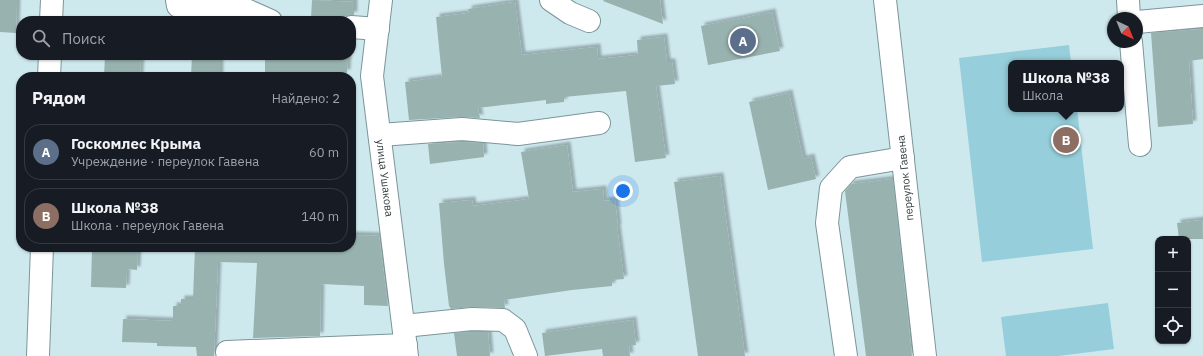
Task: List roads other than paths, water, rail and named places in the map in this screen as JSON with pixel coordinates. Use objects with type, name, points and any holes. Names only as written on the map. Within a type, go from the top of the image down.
[{"type":"street","points":[[51,16],[52,0]]},
{"type":"street","points":[[177,0],[178,6],[244,9],[260,16]]},
{"type":"street","name":"улица Ушакова","points":[[381,0],[372,76],[406,342]]},
{"type":"street","points":[[552,0],[570,13],[589,21]]},
{"type":"street","name":"переулок Гавена","points":[[885,0],[925,356]]},
{"type":"street","points":[[1128,0],[1129,12]]},
{"type":"street","points":[[1143,21],[1203,16]]},
{"type":"street","points":[[356,27],[378,29]]},
{"type":"street","points":[[1132,48],[1140,145]]},
{"type":"street","points":[[49,72],[50,60]]},
{"type":"street","points":[[380,135],[462,129],[518,134],[599,123]]},
{"type":"street","points":[[846,356],[827,223],[831,188],[850,167],[903,158]]},
{"type":"street","points":[[38,356],[42,252]]},
{"type":"street","points":[[227,352],[406,342],[472,319],[503,320],[515,328],[526,356]]},
{"type":"place","name":"Госкомлес Крыма","points":[[743,41]]},
{"type":"place","name":"Школа №38","points":[[1066,140]]}]
